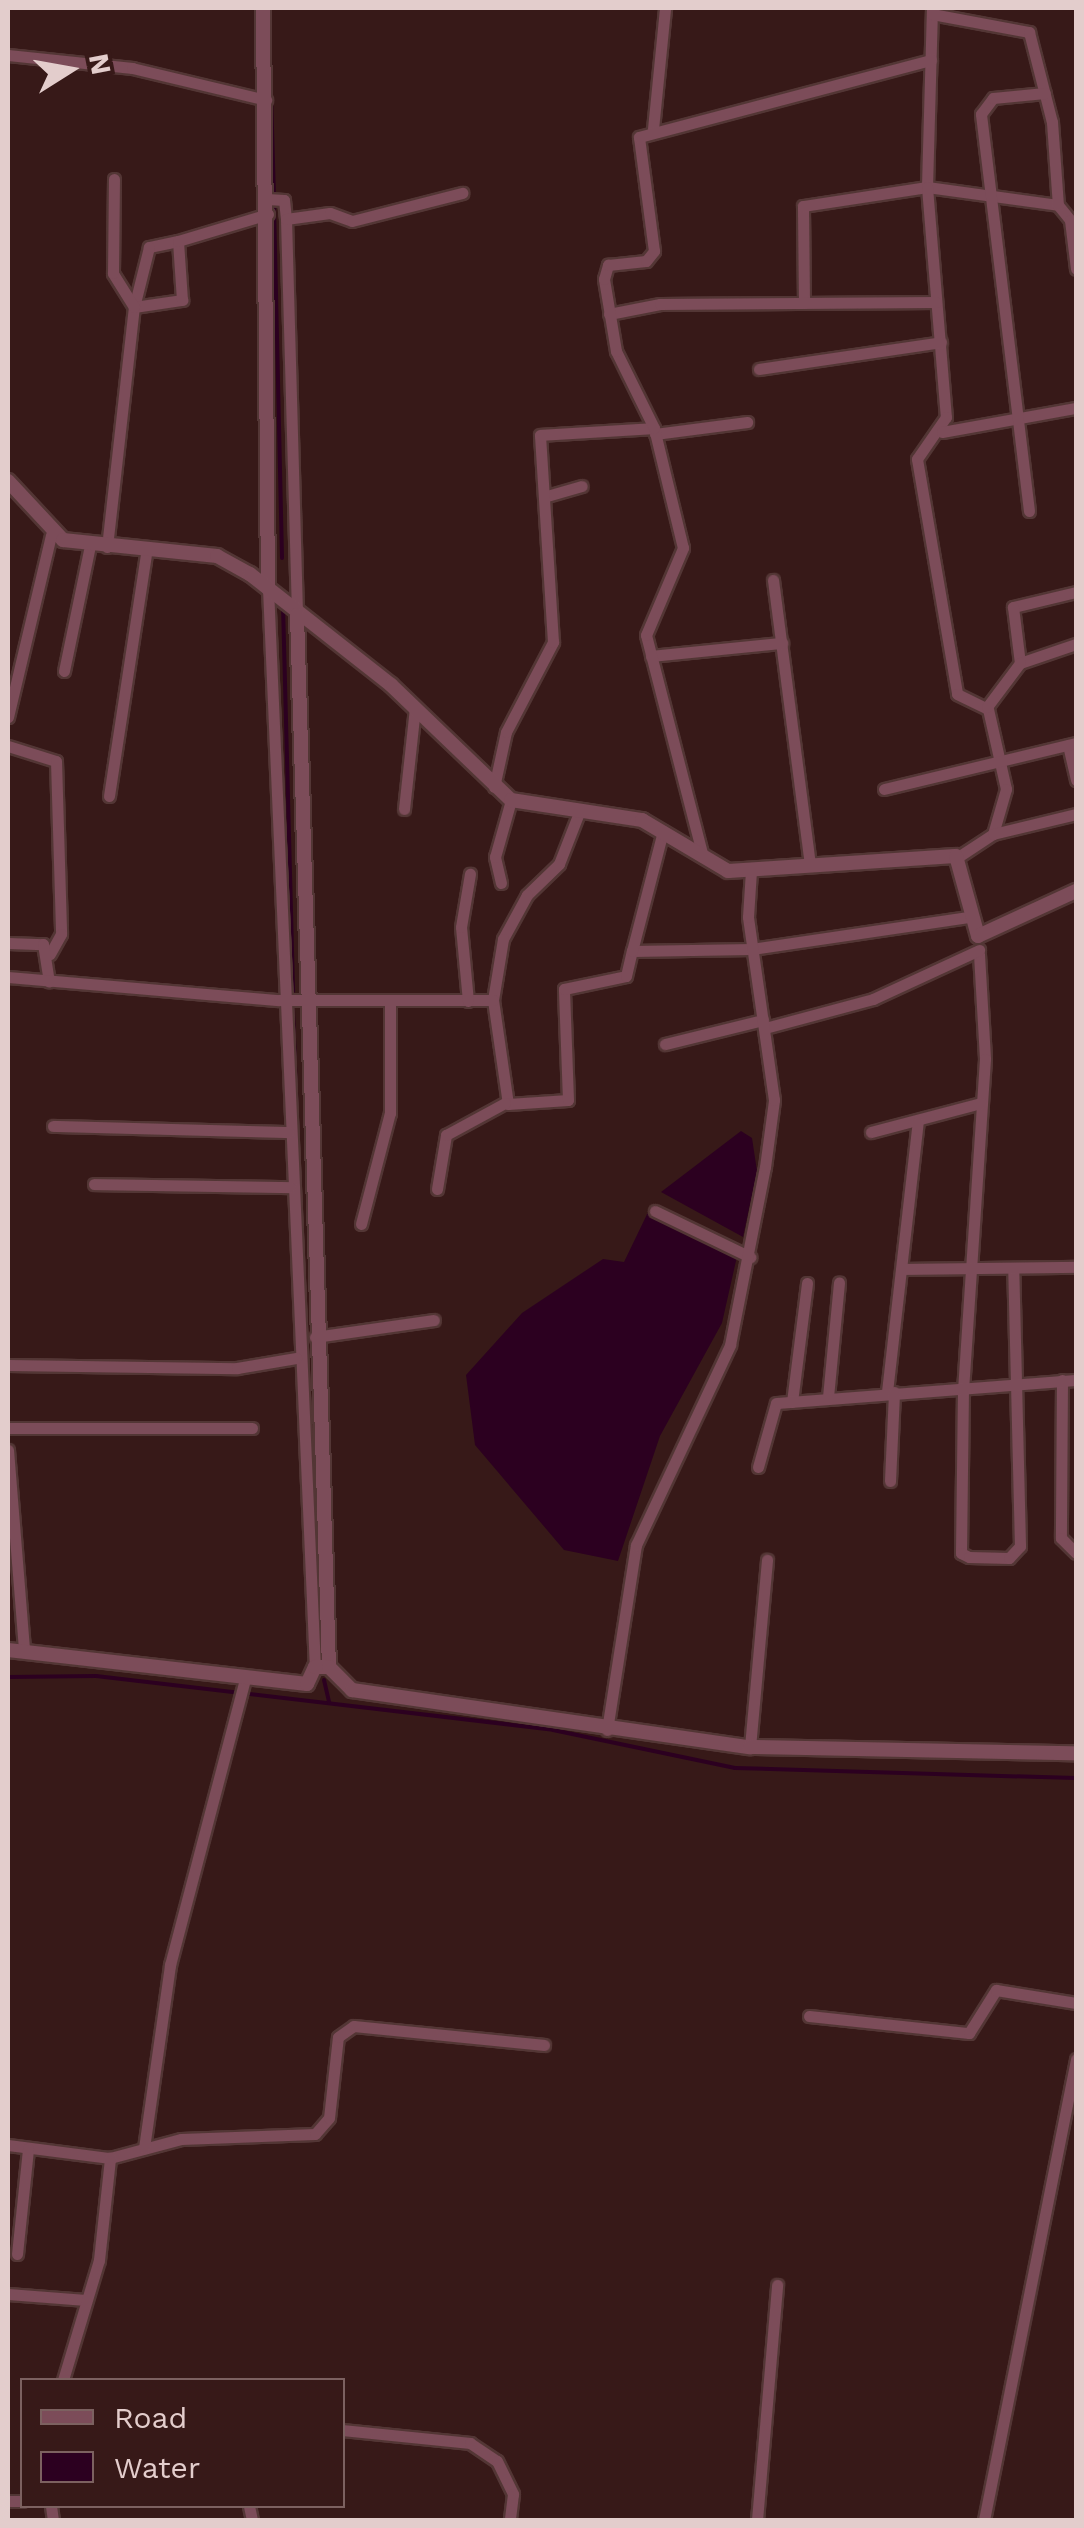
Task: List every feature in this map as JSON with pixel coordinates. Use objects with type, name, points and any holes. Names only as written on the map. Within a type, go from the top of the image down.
[{"type":"street","points":[[263,8],[268,207],[268,588],[279,1000],[289,1132],[296,1358],[322,1667],[352,1690],[531,1710],[607,1730],[750,1747],[1076,1753]]},
{"type":"street","points":[[653,129],[665,8]]},
{"type":"street","points":[[942,432],[941,342],[927,187],[932,11],[1024,27],[1046,93],[1058,205],[1070,220],[1076,269]]},
{"type":"street","points":[[8,55],[132,68],[266,100]]},
{"type":"street","points":[[702,852],[651,656],[648,621],[683,557],[654,431],[618,358],[609,314],[606,266],[646,261],[654,251],[638,142],[653,129],[930,60]]},
{"type":"street","points":[[1028,511],[1023,422],[990,199],[982,106],[1046,93]]},
{"type":"street","points":[[114,179],[113,273],[134,307]]},
{"type":"street","points":[[804,303],[803,206],[927,187],[990,199],[1058,205]]},
{"type":"street","points":[[286,219],[330,213],[352,221],[462,193]]},
{"type":"street","points":[[8,1650],[24,1648],[307,1684],[322,1667],[284,200],[178,241],[149,247],[134,307],[108,548]]},
{"type":"street","points":[[134,307],[182,300],[178,241]]},
{"type":"street","points":[[609,314],[804,303],[936,302]]},
{"type":"street","points":[[759,370],[941,342]]},
{"type":"street","points":[[987,707],[958,697],[917,459],[942,432],[1023,422],[1076,408]]},
{"type":"street","points":[[494,787],[506,732],[553,642],[543,430],[654,431],[747,422]]},
{"type":"street","points":[[8,481],[52,535],[108,548],[148,547],[218,556],[268,588],[416,708],[494,787],[512,800],[580,810],[663,832],[702,852],[720,870],[958,858],[994,834],[1076,814]]},
{"type":"street","points":[[547,496],[582,486]]},
{"type":"street","points":[[8,717],[9,682],[52,535]]},
{"type":"street","points":[[64,671],[90,545]]},
{"type":"street","points":[[109,796],[148,547]]},
{"type":"street","points":[[773,580],[810,863]]},
{"type":"street","points":[[1020,663],[1016,602],[1076,592]]},
{"type":"street","points":[[651,656],[782,643]]},
{"type":"street","points":[[994,834],[1006,789],[987,707],[1020,663],[1076,644]]},
{"type":"street","points":[[404,809],[416,708]]},
{"type":"street","points":[[884,789],[996,756],[1072,744],[1076,780]]},
{"type":"street","points":[[8,746],[56,761],[61,934],[50,954],[49,982]]},
{"type":"street","points":[[501,883],[495,858],[512,800]]},
{"type":"street","points":[[505,1103],[493,1000],[502,939],[559,864],[580,810]]},
{"type":"street","points":[[437,1189],[446,1135],[505,1103],[568,1100],[564,989],[626,976],[663,832]]},
{"type":"street","points":[[958,858],[970,917],[978,936],[982,1103],[967,1269],[961,1553],[1009,1558],[1020,1546],[1022,1383],[1013,1268]]},
{"type":"street","points":[[607,1730],[636,1544],[730,1345],[750,1256],[774,1100],[752,948],[751,870]]},
{"type":"street","points":[[468,1001],[460,927],[470,874]]},
{"type":"street","points":[[978,936],[1076,891]]},
{"type":"street","points":[[632,951],[752,948],[970,917]]},
{"type":"street","points":[[8,943],[43,944],[50,954]]},
{"type":"street","points":[[665,1044],[873,999],[979,954]]},
{"type":"street","points":[[8,978],[279,1000],[390,1004],[493,1000]]},
{"type":"street","points":[[360,1224],[390,1113],[390,1004]]},
{"type":"street","points":[[871,1132],[982,1103]]},
{"type":"street","points":[[890,1482],[890,1392],[918,1122]]},
{"type":"street","points":[[53,1126],[289,1132]]},
{"type":"street","points":[[94,1184],[290,1187]]},
{"type":"street","points":[[655,1211],[750,1256]]},
{"type":"street","points":[[905,1270],[1076,1267]]},
{"type":"street","points":[[792,1402],[806,1283]]},
{"type":"street","points":[[828,1398],[839,1284]]},
{"type":"street","points":[[312,1338],[434,1320]]},
{"type":"street","points":[[8,1365],[237,1368],[296,1358]]},
{"type":"street","points":[[1062,1380],[1061,1538],[1076,1553]]},
{"type":"street","points":[[758,1467],[767,1409],[792,1402],[1076,1380]]},
{"type":"street","points":[[8,1428],[252,1428]]},
{"type":"street","points":[[8,1450],[24,1648]]},
{"type":"street","points":[[750,1747],[767,1560]]},
{"type":"street","points":[[144,2148],[170,1966],[246,1676]]},
{"type":"street","points":[[809,2016],[968,2033],[996,1990],[1076,2003]]},
{"type":"street","points":[[8,2145],[110,2158],[144,2148],[316,2134],[329,2118],[342,2029],[544,2045]]},
{"type":"street","points":[[984,2520],[1076,2059]]},
{"type":"street","points":[[18,2254],[28,2149]]},
{"type":"street","points":[[63,2378],[86,2300],[110,2158]]},
{"type":"street","points":[[756,2520],[777,2285]]},
{"type":"street","points":[[8,2294],[86,2300]]},
{"type":"street","points":[[345,2430],[470,2443],[497,2461],[512,2494],[510,2520]]},
{"type":"water","points":[[741,1131],[752,1138],[757,1171],[743,1237],[661,1192]]},
{"type":"water","points":[[651,1206],[738,1252],[722,1323],[660,1436],[618,1561],[564,1550],[475,1445],[466,1375],[522,1313],[603,1259],[624,1262]]},
{"type":"waterway","points":[[270,61],[274,196]]},
{"type":"waterway","points":[[274,205],[282,558]]},
{"type":"waterway","points":[[283,606],[293,991]]},
{"type":"waterway","points":[[293,1010],[300,1197]]},
{"type":"waterway","points":[[311,1441],[322,1646]]},
{"type":"waterway","points":[[8,1677],[96,1676],[553,1730],[735,1768],[1076,1778]]},
{"type":"waterway","points":[[324,1680],[329,1702]]}]
